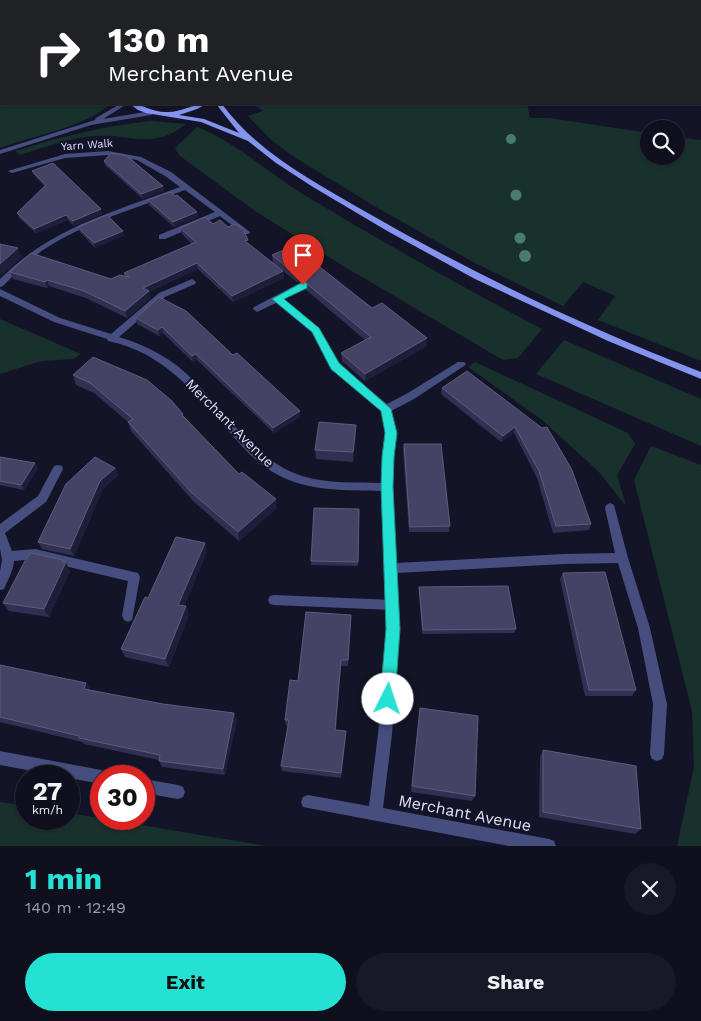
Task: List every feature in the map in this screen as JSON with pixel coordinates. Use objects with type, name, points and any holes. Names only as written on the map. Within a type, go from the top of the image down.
[{"type":"main road","points":[[134,105],[151,113],[202,120],[252,141]]},
{"type":"main road","points":[[161,114],[183,112],[200,105]]},
{"type":"main road","points":[[220,105],[252,141],[309,182],[410,241],[590,329],[649,356],[701,376]]},
{"type":"street","points":[[90,123],[122,105]]},
{"type":"street","points":[[0,152],[90,123],[151,113]]},
{"type":"street","name":"Yarn Walk","points":[[12,172],[65,156],[108,153],[139,158],[156,165],[246,232]]},
{"type":"street","points":[[0,284],[13,269],[35,250],[68,232],[186,187]]},
{"type":"street","points":[[162,237],[220,213]]},
{"type":"street","points":[[111,339],[162,295],[192,282]]},
{"type":"street","points":[[257,309],[303,285]]},
{"type":"street","name":"Merchant Avenue","points":[[0,292],[63,323],[152,353],[193,384],[247,444],[273,469],[300,480],[348,486],[387,487]]},
{"type":"street","points":[[277,299],[316,330],[335,366],[386,409],[391,433],[387,487],[393,629],[385,734],[375,814]]},
{"type":"street","points":[[386,409],[412,396],[461,364]]},
{"type":"street","points":[[0,530],[42,499],[58,469]]},
{"type":"street","points":[[610,508],[622,558],[644,628],[660,704],[658,754]]},
{"type":"street","points":[[0,535],[10,556],[7,571],[0,585]]},
{"type":"street","points":[[10,556],[35,554],[134,577],[128,616]]},
{"type":"street","points":[[391,568],[438,568],[577,557],[622,558]]},
{"type":"street","points":[[274,600],[393,606]]},
{"type":"street","points":[[0,758],[90,776]]},
{"type":"street","points":[[155,788],[178,792]]},
{"type":"street","name":"Merchant Avenue","points":[[308,802],[549,846]]},
{"type":"green space","points":[[0,105],[109,105],[88,119],[73,125],[0,148]]},
{"type":"green space","points":[[254,105],[527,105],[530,118],[549,118],[640,132],[640,165],[685,165],[685,138],[701,140],[701,361],[598,320],[615,296],[583,282],[563,306],[473,262],[376,207],[291,155],[269,138],[248,116],[263,111]]},
{"type":"green space","points":[[151,121],[186,124],[162,137],[150,139],[104,135],[91,136],[64,141],[20,155],[15,151],[82,133]]},
{"type":"green space","points":[[197,127],[226,141],[292,187],[365,231],[542,329],[518,358],[503,360],[340,264],[255,211],[180,156],[175,148]]},
{"type":"green space","points":[[0,319],[81,354],[73,359],[41,361],[0,374]]},
{"type":"green space","points":[[564,340],[701,399],[701,446],[536,374]]},
{"type":"green space","points":[[475,362],[628,433],[635,444],[617,475],[626,506],[598,471],[542,420],[468,367]]},
{"type":"green space","points":[[651,446],[701,465],[701,846],[677,846],[694,767],[692,711],[634,480]]},
{"type":"green space","points":[[0,802],[15,804],[15,830],[80,830],[80,815],[90,816],[90,830],[155,830],[155,827],[267,846],[0,846]]},
{"type":"building","points":[[111,153],[127,156],[163,186],[141,194],[104,161]]},
{"type":"building","points":[[53,163],[101,209],[73,221],[66,215],[34,229],[17,213],[46,185],[32,171]]},
{"type":"building","points":[[170,192],[175,196],[177,195],[197,212],[173,222],[148,200]]},
{"type":"building","points":[[107,215],[123,231],[94,243],[78,227]]},
{"type":"building","points":[[205,217],[213,224],[220,220],[228,227],[235,224],[243,229],[248,240],[245,241],[283,271],[232,296],[197,263],[143,288],[149,291],[125,311],[84,291],[10,272],[31,253],[111,279],[120,275],[129,277],[124,273],[196,242],[180,228]]},
{"type":"building","points":[[0,244],[18,248],[0,264]]},
{"type":"building","points":[[293,246],[372,308],[382,303],[427,338],[365,374],[341,353],[371,337],[305,282],[307,274],[296,275],[272,255]]},
{"type":"building","points":[[159,297],[186,311],[233,355],[237,353],[300,411],[273,428],[196,354],[192,356],[162,327],[158,330],[136,318]]},
{"type":"building","points":[[93,357],[147,380],[172,401],[182,415],[239,474],[242,472],[276,499],[238,532],[192,493],[128,422],[133,419],[90,383],[73,375]]},
{"type":"building","points":[[467,371],[542,428],[547,427],[572,470],[591,524],[556,526],[539,471],[515,427],[503,436],[442,388]]},
{"type":"building","points":[[319,422],[356,425],[353,452],[315,450]]},
{"type":"building","points":[[404,444],[441,444],[450,526],[410,527]]},
{"type":"building","points":[[0,457],[35,463],[21,485],[0,481]]},
{"type":"building","points":[[95,457],[115,468],[100,481],[70,549],[38,542],[66,484]]},
{"type":"building","points":[[314,508],[359,509],[358,562],[311,561]]},
{"type":"building","points":[[176,537],[205,543],[178,605],[186,606],[165,659],[121,649],[145,597],[148,598]]},
{"type":"building","points":[[31,553],[66,562],[44,609],[3,603],[27,557]]},
{"type":"building","points":[[605,572],[636,690],[589,690],[563,573]]},
{"type":"building","points":[[508,586],[516,629],[423,630],[419,587]]},
{"type":"building","points":[[306,612],[351,615],[348,660],[341,660],[335,730],[346,731],[341,773],[281,766],[289,720],[285,720],[290,680],[298,681]]},
{"type":"building","points":[[0,665],[86,683],[84,689],[163,704],[234,713],[223,769],[159,761],[160,755],[79,738],[79,736],[0,717]]},
{"type":"building","points":[[420,708],[478,716],[475,796],[412,786]]},
{"type":"building","points":[[543,750],[636,766],[641,829],[543,812]]},
{"type":"route","points":[[303,285],[277,299],[316,330],[335,366],[386,409],[391,433],[387,487],[393,629],[388,699]]}]
